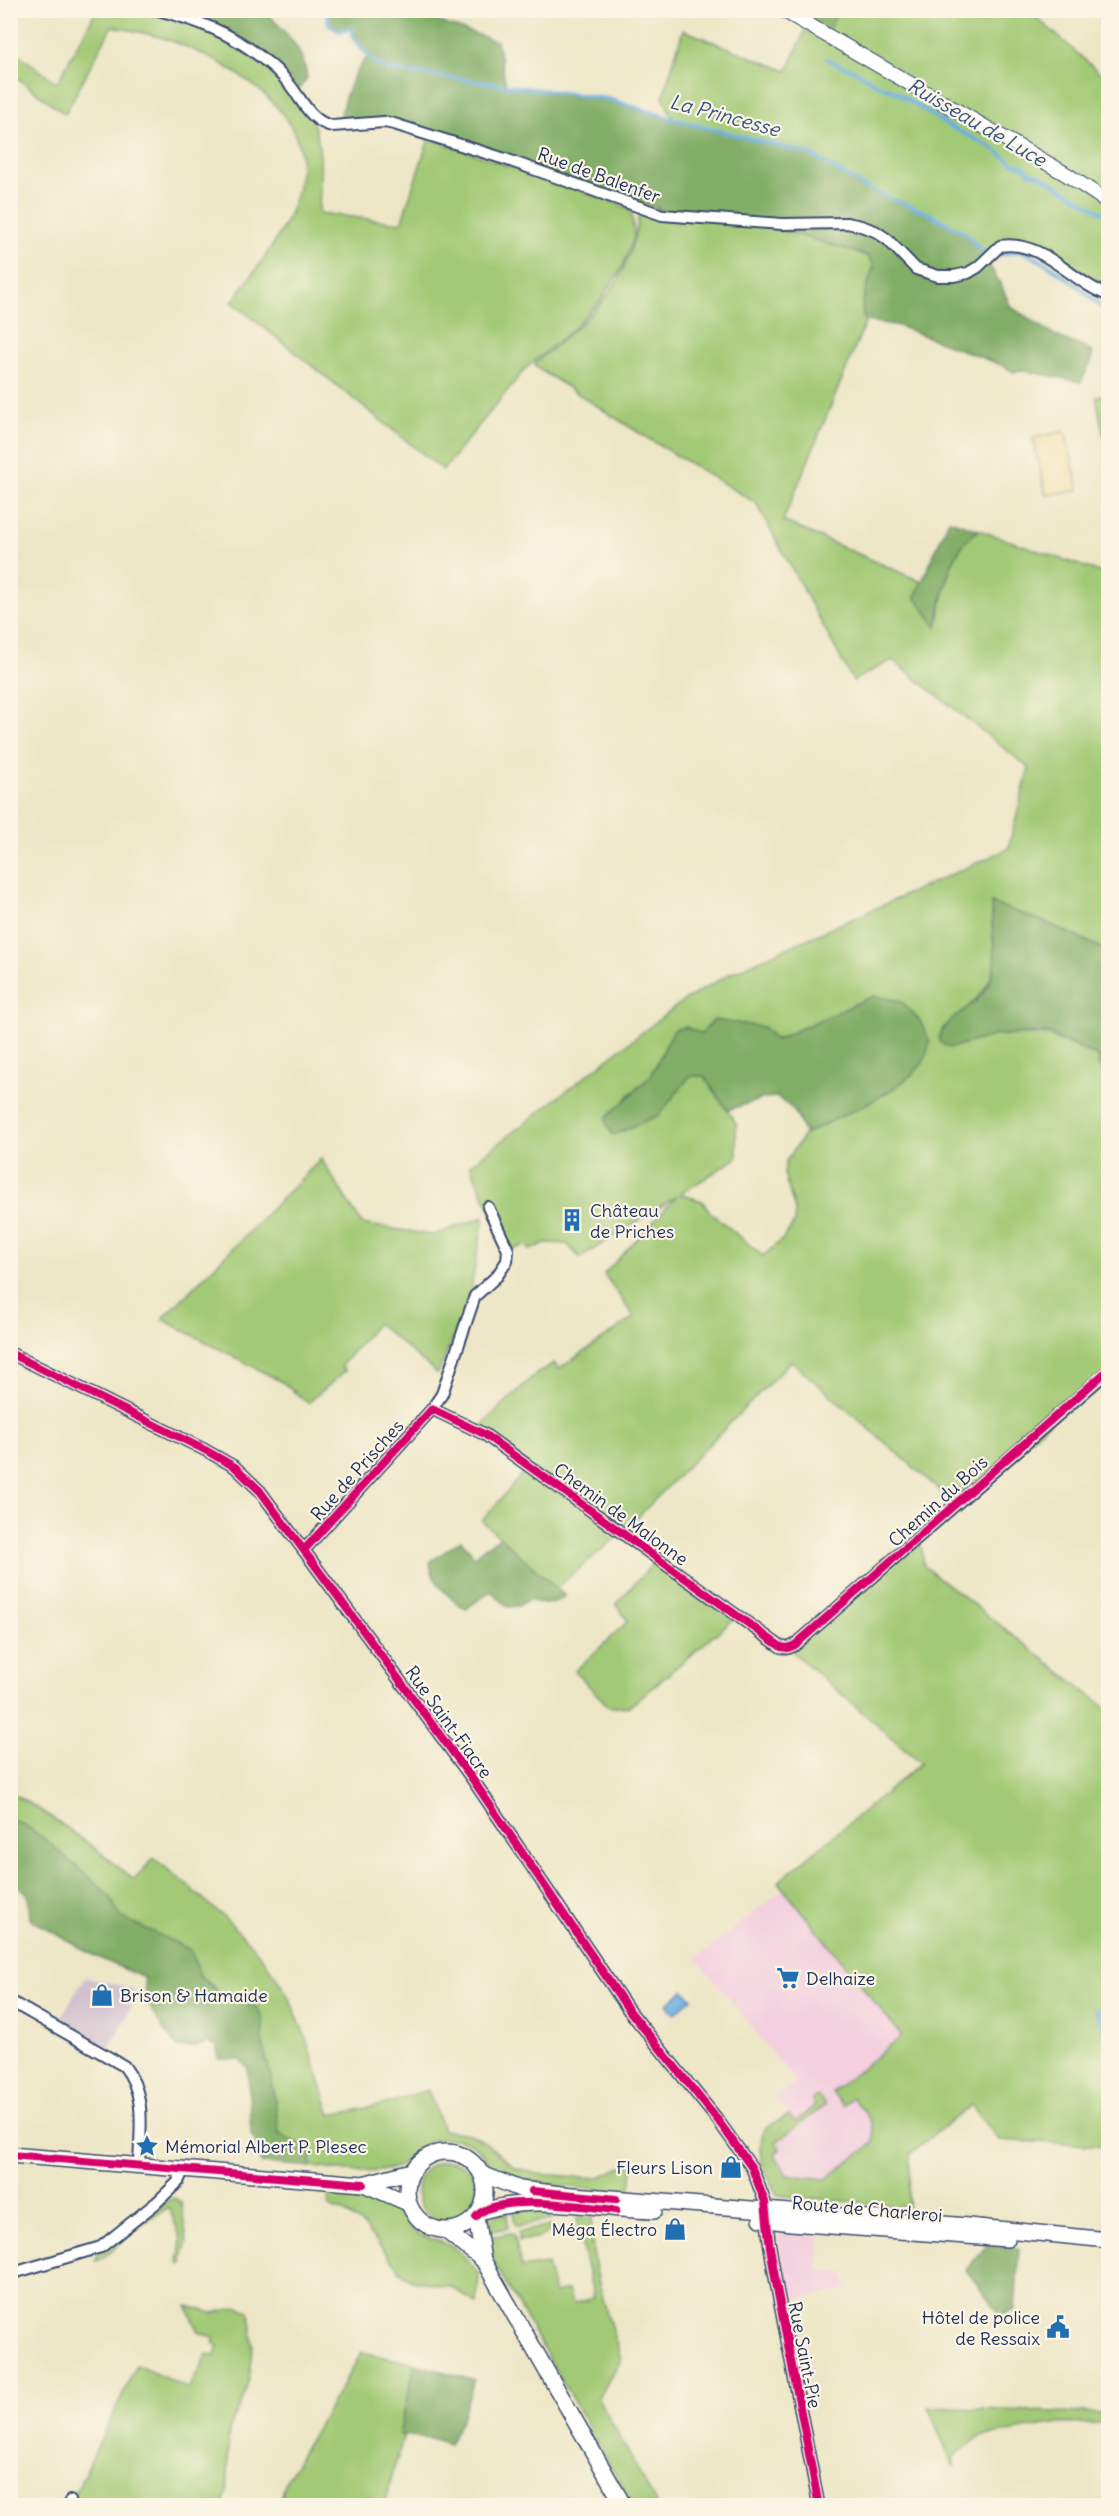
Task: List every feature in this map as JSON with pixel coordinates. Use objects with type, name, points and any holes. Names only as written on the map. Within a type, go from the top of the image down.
[{"type":"main road","points":[[483,2260],[478,2214],[485,2197],[482,2174],[465,2156],[454,2152],[442,2151],[424,2158],[412,2171],[406,2187],[408,2203],[414,2214],[434,2229],[446,2230],[483,2260],[624,2505]]},
{"type":"main road","points":[[10,2154],[363,2184],[408,2203]]},
{"type":"main road","points":[[363,2184],[412,2171]]},
{"type":"main road","points":[[482,2174],[532,2191],[767,2215],[1042,2232],[1108,2241]]},
{"type":"main road","name":"Route de Charleroi","points":[[446,2230],[458,2229],[478,2214],[509,2204],[530,2203],[615,2210],[767,2215]]},
{"type":"street","name":"Rue de Balenfer","points":[[158,10],[212,27],[249,47],[280,73],[310,112],[325,124],[332,126],[384,122],[394,124],[505,159],[662,215],[782,224],[854,224],[875,231],[887,239],[916,269],[938,276],[968,273],[994,251],[1005,245],[1029,248],[1042,254],[1087,285],[1108,295]]},
{"type":"street","points":[[783,10],[1056,168],[1108,202]]},
{"type":"street","name":"Rue de Prisches","points":[[304,1550],[432,1409],[442,1394],[475,1296],[497,1276],[507,1261],[508,1250],[489,1207]]},
{"type":"street","name":"Rue Saint-Fiacre","points":[[10,1353],[235,1467],[260,1491],[471,1777],[628,2009],[717,2119],[746,2159],[760,2185],[767,2215]]},
{"type":"street","name":"Chemin du Bois","points":[[788,1648],[795,1645],[920,1538],[1105,1374]]},
{"type":"street","name":"Chemin de Malonne","points":[[432,1409],[484,1434],[772,1641],[781,1647],[788,1648]]},
{"type":"street","points":[[10,2001],[124,2066],[134,2079],[140,2101],[139,2164]]},
{"type":"street","points":[[10,2274],[101,2247],[156,2203],[178,2182],[184,2168]]},
{"type":"street","name":"Rue Saint-Pie","points":[[767,2215],[776,2283],[819,2505]]},
{"type":"shaded area","points":[[784,1889],[902,2036],[833,2092],[852,2097],[875,2129],[873,2143],[826,2179],[787,2175],[775,2153],[776,2142],[797,2125],[775,2098],[796,2082],[696,1958]]},
{"type":"shaded area","points":[[85,1977],[135,1990],[127,2017],[108,2049],[58,2023]]},
{"type":"shaded area","points":[[782,2233],[820,2236],[818,2271],[845,2273],[848,2289],[790,2300],[778,2237]]},
{"type":"green space","points":[[96,11],[146,11],[209,30],[265,64],[312,119],[316,130],[320,154],[319,213],[401,223],[429,138],[627,207],[632,214],[634,237],[623,266],[600,301],[573,329],[525,369],[443,470],[232,302],[276,240],[285,224],[298,189],[301,170],[299,147],[291,126],[277,107],[238,74],[194,50],[159,37],[112,26],[65,114],[11,73],[10,48],[57,83]]},
{"type":"green space","points":[[170,11],[264,11],[292,41],[302,57],[307,78],[298,91],[282,70]]},
{"type":"green space","points":[[327,11],[407,11],[497,41],[506,86],[608,99],[673,119],[810,154],[867,188],[934,216],[967,234],[981,251],[989,255],[986,260],[1011,307],[1056,336],[1092,351],[1092,360],[1081,382],[1021,370],[1013,372],[1004,366],[896,325],[866,321],[863,316],[863,302],[874,266],[868,256],[751,221],[687,218],[394,124],[339,124],[349,88],[368,56],[352,37],[353,28],[339,31],[329,25]]},
{"type":"green space","points":[[783,11],[838,11],[825,36]]},
{"type":"green space","points":[[838,11],[1029,11],[1108,80],[1108,295],[1042,254],[1011,245],[989,255],[981,251],[967,234],[934,216],[867,188],[810,154],[673,119],[663,97],[683,30],[787,71],[807,26],[828,27]]},
{"type":"green space","points":[[640,209],[751,221],[868,256],[874,266],[863,301],[862,309],[866,321],[783,521],[922,582],[915,597],[937,626],[945,586],[954,560],[968,539],[979,530],[1108,575],[1108,951],[1047,923],[991,903],[995,965],[992,976],[974,1001],[942,1029],[950,1048],[995,1035],[1047,1035],[1099,1057],[1099,1067],[1108,1075],[1108,1370],[957,1505],[791,1361],[622,1533],[556,1588],[482,1521],[529,1466],[476,1431],[532,1377],[554,1363],[559,1369],[634,1317],[604,1274],[677,1196],[580,1258],[567,1244],[546,1243],[530,1250],[526,1245],[508,1250],[470,1165],[683,1001],[731,973],[1008,849],[1029,768],[892,660],[853,681],[756,503],[644,436],[536,367],[535,363],[575,329],[605,298],[627,261]],"holes":[[[873,996],[909,1077],[890,1090],[805,1134],[786,1161],[784,1174],[795,1210],[794,1223],[784,1238],[763,1256],[710,1212],[702,1201],[680,1194],[737,1158],[736,1123],[704,1076],[687,1078],[659,1115],[613,1135],[610,1131],[628,1096],[650,1077],[674,1030],[686,1027],[701,1034],[714,1020],[763,1027],[775,1040]]]},
{"type":"green space","points":[[1108,393],[1108,458],[1096,397]]},
{"type":"green space","points":[[949,520],[979,530],[969,538],[954,560],[941,601],[937,627],[915,597]]},
{"type":"green space","points":[[991,903],[1047,923],[1108,951],[1108,1075],[1098,1067],[1099,1057],[1048,1033],[995,1035],[950,1048],[941,1043],[939,1038],[942,1031],[982,995],[992,976],[995,964]]},
{"type":"green space","points":[[873,996],[901,1001],[920,1021],[930,1042],[922,1064],[912,1074],[884,1094],[851,1112],[805,1134],[794,1110],[777,1097],[765,1098],[727,1110],[704,1076],[690,1076],[659,1115],[613,1135],[607,1125],[606,1118],[650,1077],[674,1030],[686,1027],[701,1034],[714,1020],[763,1027],[776,1040]]},
{"type":"green space","points":[[321,1159],[362,1224],[433,1235],[484,1217],[469,1299],[438,1374],[377,1323],[341,1366],[345,1371],[308,1403],[282,1382],[162,1319]]},
{"type":"green space","points":[[500,1537],[565,1596],[551,1603],[543,1604],[529,1599],[518,1606],[508,1607],[491,1591],[466,1609],[447,1595],[437,1583],[430,1562],[461,1540],[474,1556]]},
{"type":"green space","points":[[920,1538],[924,1566],[1108,1709],[1108,2146],[999,2140],[971,2105],[910,2154],[909,2207],[777,2195],[762,2165],[760,2150],[763,2131],[789,2115],[795,2122],[815,2105],[812,2099],[818,2096],[825,2105],[776,2142],[780,2149],[775,2154],[787,2175],[826,2179],[873,2143],[874,2135],[869,2118],[852,2097],[843,2105],[832,2092],[902,2036],[778,1882],[921,1763],[788,1648]]},
{"type":"green space","points":[[657,1559],[737,1616],[629,1707],[609,1707],[575,1671],[628,1621],[616,1604]]},
{"type":"green space","points":[[10,1792],[74,1833],[134,1880],[154,1858],[242,1935],[272,1971],[292,2005],[305,2036],[331,2115],[382,2105],[428,2090],[443,2130],[470,2134],[483,2141],[516,2168],[536,2174],[598,2178],[633,2161],[630,2190],[563,2186],[510,2176],[499,2171],[470,2143],[452,2139],[431,2141],[401,2165],[373,2172],[311,2167],[311,2149],[279,2134],[273,2086],[262,2042],[263,2020],[244,2002],[224,1998],[200,1976],[191,1950],[120,1917],[109,1895],[46,1840],[11,1819]]},
{"type":"green space","points":[[11,1819],[46,1840],[109,1895],[121,1917],[191,1950],[200,1976],[224,1998],[257,2007],[263,2020],[262,2042],[273,2086],[279,2134],[311,2149],[311,2167],[261,2163],[256,2142],[251,2134],[248,2069],[240,2060],[218,2059],[217,2046],[208,2042],[196,2047],[178,2047],[151,2008],[147,1999],[144,1978],[97,1957],[30,1919],[28,1894],[11,1882]]},
{"type":"green space","points":[[441,2161],[453,2161],[464,2166],[472,2174],[477,2191],[475,2203],[464,2216],[453,2221],[441,2221],[430,2216],[422,2208],[417,2197],[417,2185],[422,2174],[430,2166]]},
{"type":"green space","points":[[329,2191],[360,2195],[392,2205],[418,2234],[450,2245],[462,2254],[479,2273],[477,2304],[451,2287],[412,2280],[402,2273],[366,2228],[343,2211],[329,2207]]},
{"type":"green space","points":[[174,2198],[181,2202],[187,2242],[181,2265],[178,2262],[181,2239],[169,2207],[145,2222],[101,2259],[95,2261],[97,2254],[163,2203]]},
{"type":"green space","points":[[513,2209],[541,2209],[552,2220],[518,2226],[515,2224]]},
{"type":"green space","points":[[507,2210],[508,2228],[485,2232],[484,2223],[487,2219]]},
{"type":"green space","points":[[578,2217],[592,2218],[596,2271],[621,2360],[598,2397],[657,2505],[633,2505],[492,2259],[485,2238],[511,2233],[514,2235],[522,2268],[547,2264],[554,2293],[568,2290],[572,2304],[594,2298],[576,2220]]},
{"type":"green space","points":[[551,2226],[543,2236],[519,2241],[519,2232]]},
{"type":"green space","points":[[987,2245],[1019,2248],[1015,2310],[1001,2315],[966,2270]]},
{"type":"green space","points":[[187,2306],[213,2313],[239,2307],[249,2311],[253,2346],[251,2368],[242,2402],[229,2432],[228,2479],[222,2505],[105,2506],[98,2504],[98,2501],[73,2498],[137,2365],[189,2389],[207,2354],[215,2356],[218,2346],[213,2343],[215,2339],[199,2332]]},
{"type":"green space","points":[[362,2352],[415,2364],[399,2434],[404,2434],[384,2505],[280,2506],[285,2482]]},
{"type":"green space","points":[[415,2364],[474,2380],[461,2422],[449,2444],[431,2438],[399,2435]]},
{"type":"green space","points":[[928,2407],[1108,2414],[1108,2423],[1052,2424],[980,2437],[953,2457],[954,2468]]},
{"type":"sand","points":[[1065,431],[1079,490],[1046,495],[1033,438]]},
{"type":"water","points":[[684,1990],[692,1999],[674,2014],[667,2004]]},
{"type":"waterway","name":"La Princesse","points":[[327,10],[329,25],[339,31],[353,28],[352,37],[368,56],[385,69],[608,99],[673,119],[810,154],[867,188],[934,216],[967,234],[981,251],[988,254]]},
{"type":"waterway","name":"Ruisseau de Luce","points":[[827,59],[859,73],[878,85],[891,89],[949,126],[991,147],[1014,164],[1021,165],[1029,172],[1041,176],[1108,216]]},
{"type":"waterway","name":"La Princesse","points":[[995,256],[1016,251],[1024,252],[1050,266],[1108,313]]},
{"type":"waterway","points":[[1096,2009],[1108,2035]]},
{"type":"cycle path","points":[[10,1353],[205,1450],[235,1467],[260,1491],[471,1777],[628,2009],[717,2119],[752,2168],[765,2202],[776,2283],[819,2506]]},
{"type":"cycle path","points":[[304,1550],[432,1409],[484,1434],[781,1647],[788,1648],[795,1645],[1108,1370]]},
{"type":"cycle path","points":[[10,2155],[363,2184]]},
{"type":"cycle path","points":[[532,2191],[616,2199]]},
{"type":"cycle path","points":[[476,2217],[486,2209],[521,2203],[564,2204],[616,2210]]},
{"type":"place","name":"Château de Priches","points":[[572,1220]]},
{"type":"place","name":"Delhaize","points":[[788,1978]]},
{"type":"place","name":"Brison & Hamaide","points":[[102,1995]]},
{"type":"place","name":"Mémorial Albert P. Plesec","points":[[147,2146]]},
{"type":"place","name":"Fleurs Lison","points":[[731,2167]]},
{"type":"place","name":"Méga Électro","points":[[675,2229]]},
{"type":"place","name":"Hôtel de police de Ressaix","points":[[1058,2327]]}]
